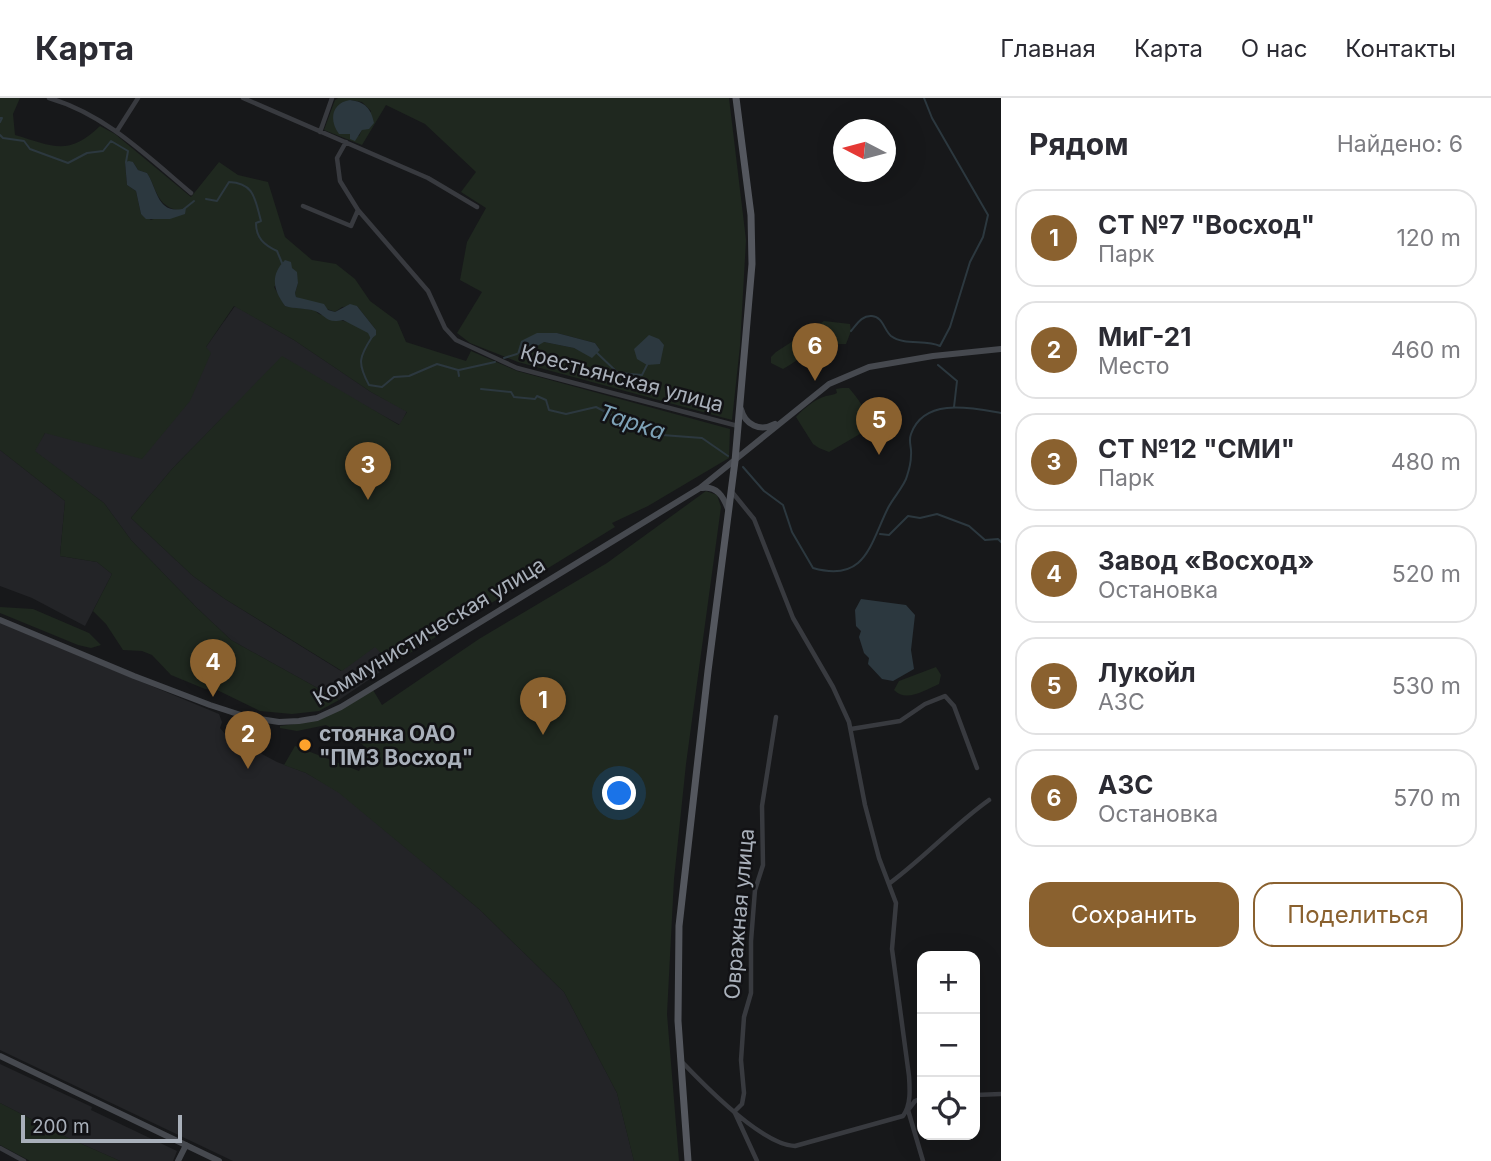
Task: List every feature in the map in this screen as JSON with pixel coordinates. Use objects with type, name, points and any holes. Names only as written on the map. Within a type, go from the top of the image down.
[{"type":"main road","points":[[688,1161],[678,1021],[679,926],[735,461],[752,243],[746,166],[736,98]]},
{"type":"main road","name":"Коммунистическая улица","points":[[0,620],[134,676],[232,713],[279,722],[311,719],[341,707],[700,488],[829,384],[856,371],[921,358],[1001,349]]},
{"type":"main road","points":[[740,407],[743,417],[756,426],[771,427],[786,418]]},
{"type":"main road","points":[[700,488],[713,488],[719,492],[728,509]]},
{"type":"main road","points":[[0,1056],[219,1161]]},
{"type":"main road","points":[[178,1161],[186,1145]]},
{"type":"street","points":[[49,98],[73,105],[117,131],[191,193]]},
{"type":"street","points":[[117,131],[138,98]]},
{"type":"street","points":[[243,98],[428,178],[477,206]]},
{"type":"street","points":[[320,131],[332,98]]},
{"type":"street","name":"Крестьянская улица","points":[[346,142],[337,158],[340,181],[358,210],[428,291],[445,328],[456,340],[517,368],[738,426]]},
{"type":"street","points":[[303,206],[351,226],[358,210]]},
{"type":"street","points":[[731,491],[754,519],[793,618],[833,687],[850,729],[879,859],[896,903],[892,949],[909,1076],[908,1110],[923,1161]]},
{"type":"street","points":[[850,729],[900,721],[925,704],[945,696],[954,706],[977,768]]},
{"type":"street","name":"Овражная улица","points":[[734,1112],[742,1104],[744,1093],[741,1060],[744,1017],[751,993],[755,890],[763,865],[762,806],[776,717]]},
{"type":"street","points":[[890,883],[926,854],[954,826],[989,800]]},
{"type":"street","points":[[681,1061],[734,1112],[780,1143],[795,1146],[903,1116],[917,1100]]},
{"type":"street","points":[[980,1095],[1001,1094]]},
{"type":"street","points":[[734,1112],[757,1161]]},
{"type":"street","points":[[0,1148],[23,1161]]},
{"type":"shaded area","points":[[0,98],[20,98],[13,114],[15,135],[60,146],[79,142],[100,126],[115,134],[191,197],[219,162],[238,175],[268,182],[285,237],[312,260],[336,264],[355,279],[370,301],[397,321],[406,342],[466,361],[471,351],[517,371],[730,429],[729,458],[648,506],[612,523],[615,527],[392,664],[375,647],[342,671],[225,599],[193,576],[131,518],[172,469],[282,356],[399,425],[407,412],[371,392],[294,340],[234,306],[206,347],[211,353],[190,401],[142,459],[45,433],[35,451],[104,503],[131,540],[231,640],[339,700],[319,711],[292,714],[260,711],[215,689],[205,689],[171,675],[152,655],[142,651],[123,650],[106,624],[93,611],[112,574],[97,562],[60,556],[65,501],[0,450]],"holes":[[[125,162],[133,162],[138,170],[147,173],[161,200],[177,210],[151,220],[141,214],[136,191],[127,185]],[[292,268],[298,283],[296,297],[335,312],[342,307],[357,306],[376,330],[319,314],[314,310],[285,306],[274,287]]]},
{"type":"shaded area","points":[[729,98],[746,240],[740,346],[732,420],[518,362],[470,343],[457,333],[482,292],[460,280],[467,242],[486,208],[461,192],[476,172],[425,124],[386,105],[362,145],[324,130],[335,100]],"holes":[[[350,100],[362,102],[371,111],[359,136],[350,133]],[[557,333],[595,343],[600,350],[589,355],[574,348],[544,342]]]},
{"type":"shaded area","points":[[350,100],[360,102],[366,107],[374,123],[369,129],[362,130],[355,141],[350,139],[350,134],[339,134],[333,118],[339,105]]},
{"type":"shaded area","points":[[125,162],[133,162],[138,170],[147,173],[164,205],[176,209],[186,208],[185,214],[170,219],[146,219],[141,214],[136,191],[127,185]]},
{"type":"shaded area","points":[[285,260],[291,262],[292,268],[297,272],[296,297],[324,304],[328,310],[335,312],[350,304],[357,306],[376,330],[376,335],[371,339],[368,333],[343,320],[330,320],[315,311],[285,306],[278,294],[275,277]]},
{"type":"shaded area","points":[[235,306],[294,340],[371,392],[407,411],[400,425],[360,403],[222,418],[172,469],[131,518],[193,576],[341,671],[375,646],[392,664],[339,700],[231,640],[131,540],[104,503],[34,451],[45,433],[206,347]]},
{"type":"shaded area","points":[[824,321],[850,324],[851,331],[846,344],[837,344],[826,335],[806,354],[783,369],[771,363],[771,357],[776,352]]},
{"type":"shaded area","points":[[537,333],[557,333],[595,343],[600,350],[592,358],[574,348],[544,342],[527,352],[517,354],[521,341]]},
{"type":"shaded area","points":[[649,335],[659,339],[664,345],[660,364],[647,365],[637,359],[634,349]]},
{"type":"shaded area","points":[[849,388],[859,401],[867,416],[868,427],[829,452],[813,444],[796,417],[814,402],[837,393],[836,389]]},
{"type":"shaded area","points":[[0,450],[65,501],[60,556],[97,562],[112,574],[85,626],[32,598],[0,586]]},
{"type":"shaded area","points":[[706,491],[717,495],[721,507],[686,764],[674,879],[667,1014],[679,1161],[634,1161],[617,1093],[564,992],[479,909],[339,793],[306,773],[284,765],[295,746],[359,771],[369,752],[362,744],[326,725],[297,731],[280,726],[309,722],[373,690],[382,705],[479,639],[607,563]]},
{"type":"shaded area","points":[[861,599],[906,605],[915,615],[911,650],[914,669],[893,681],[882,679],[868,664],[869,658],[864,653],[859,637],[861,631],[856,626],[855,610]]},
{"type":"shaded area","points":[[0,607],[33,609],[89,633],[101,645],[91,648],[78,645],[0,613]]},
{"type":"shaded area","points":[[0,623],[219,714],[222,722],[220,728],[226,735],[277,762],[306,773],[339,792],[479,909],[564,992],[617,1093],[634,1161],[233,1161],[0,1050]]},
{"type":"shaded area","points":[[936,667],[941,675],[939,684],[910,695],[899,694],[894,690],[899,681]]},
{"type":"shaded area","points":[[0,1064],[177,1151],[173,1161],[120,1161],[0,1103]]},
{"type":"shaded area","points":[[0,1103],[120,1161],[30,1161],[0,1145]]},
{"type":"waterway","points":[[851,331],[863,318],[872,316],[879,319],[896,339],[940,346],[950,327],[970,262],[983,237],[988,215],[932,118],[924,98]]},
{"type":"waterway","name":"Тарка","points":[[0,118],[0,122]]},
{"type":"waterway","name":"Тарка","points":[[0,135],[3,138],[24,141],[30,149],[68,163],[87,153],[103,151],[111,141],[128,151],[126,162]]},
{"type":"waterway","name":"Тарка","points":[[206,199],[217,201],[229,182],[249,189],[261,221],[256,223],[259,237],[277,251],[282,263]]},
{"type":"waterway","name":"Тарка","points":[[184,209],[194,201]]},
{"type":"waterway","name":"Тарка","points":[[372,337],[361,360],[369,385],[382,387],[394,377],[409,376],[437,364],[458,370],[459,376]]},
{"type":"waterway","points":[[596,352],[618,373],[642,375],[647,365]]},
{"type":"waterway","points":[[504,358],[517,354]]},
{"type":"waterway","points":[[459,370],[495,362]]},
{"type":"waterway","points":[[938,365],[957,381],[954,407]]},
{"type":"waterway","name":"Тарка","points":[[481,389],[511,392],[514,397],[535,399],[537,396],[546,400],[549,410],[566,414],[596,407],[623,421],[651,427],[662,435],[702,438],[728,456]]},
{"type":"waterway","name":"Тарка","points":[[743,467],[764,491],[783,505],[792,532],[813,568],[845,570],[864,557],[888,508],[906,480],[911,460],[910,437],[917,422],[926,414],[950,408],[1001,413]]},
{"type":"waterway","points":[[880,534],[889,535],[908,516],[920,518],[937,514],[969,526],[985,540],[998,539],[1001,542]]},
{"type":"place","name":"АЗС","points":[[815,381]]},
{"type":"place","name":"Лукойл","points":[[879,455]]},
{"type":"place","name":"СТ №12 \"СМИ\"","points":[[368,500]]},
{"type":"place","name":"Завод «Восход»","points":[[213,697]]},
{"type":"place","name":"СТ №7 \"Восход\"","points":[[543,735]]},
{"type":"place","name":"стоянка ОАО \"ПМЗ Восход\"","points":[[305,745]]},
{"type":"place","name":"МиГ-21","points":[[248,769]]}]
